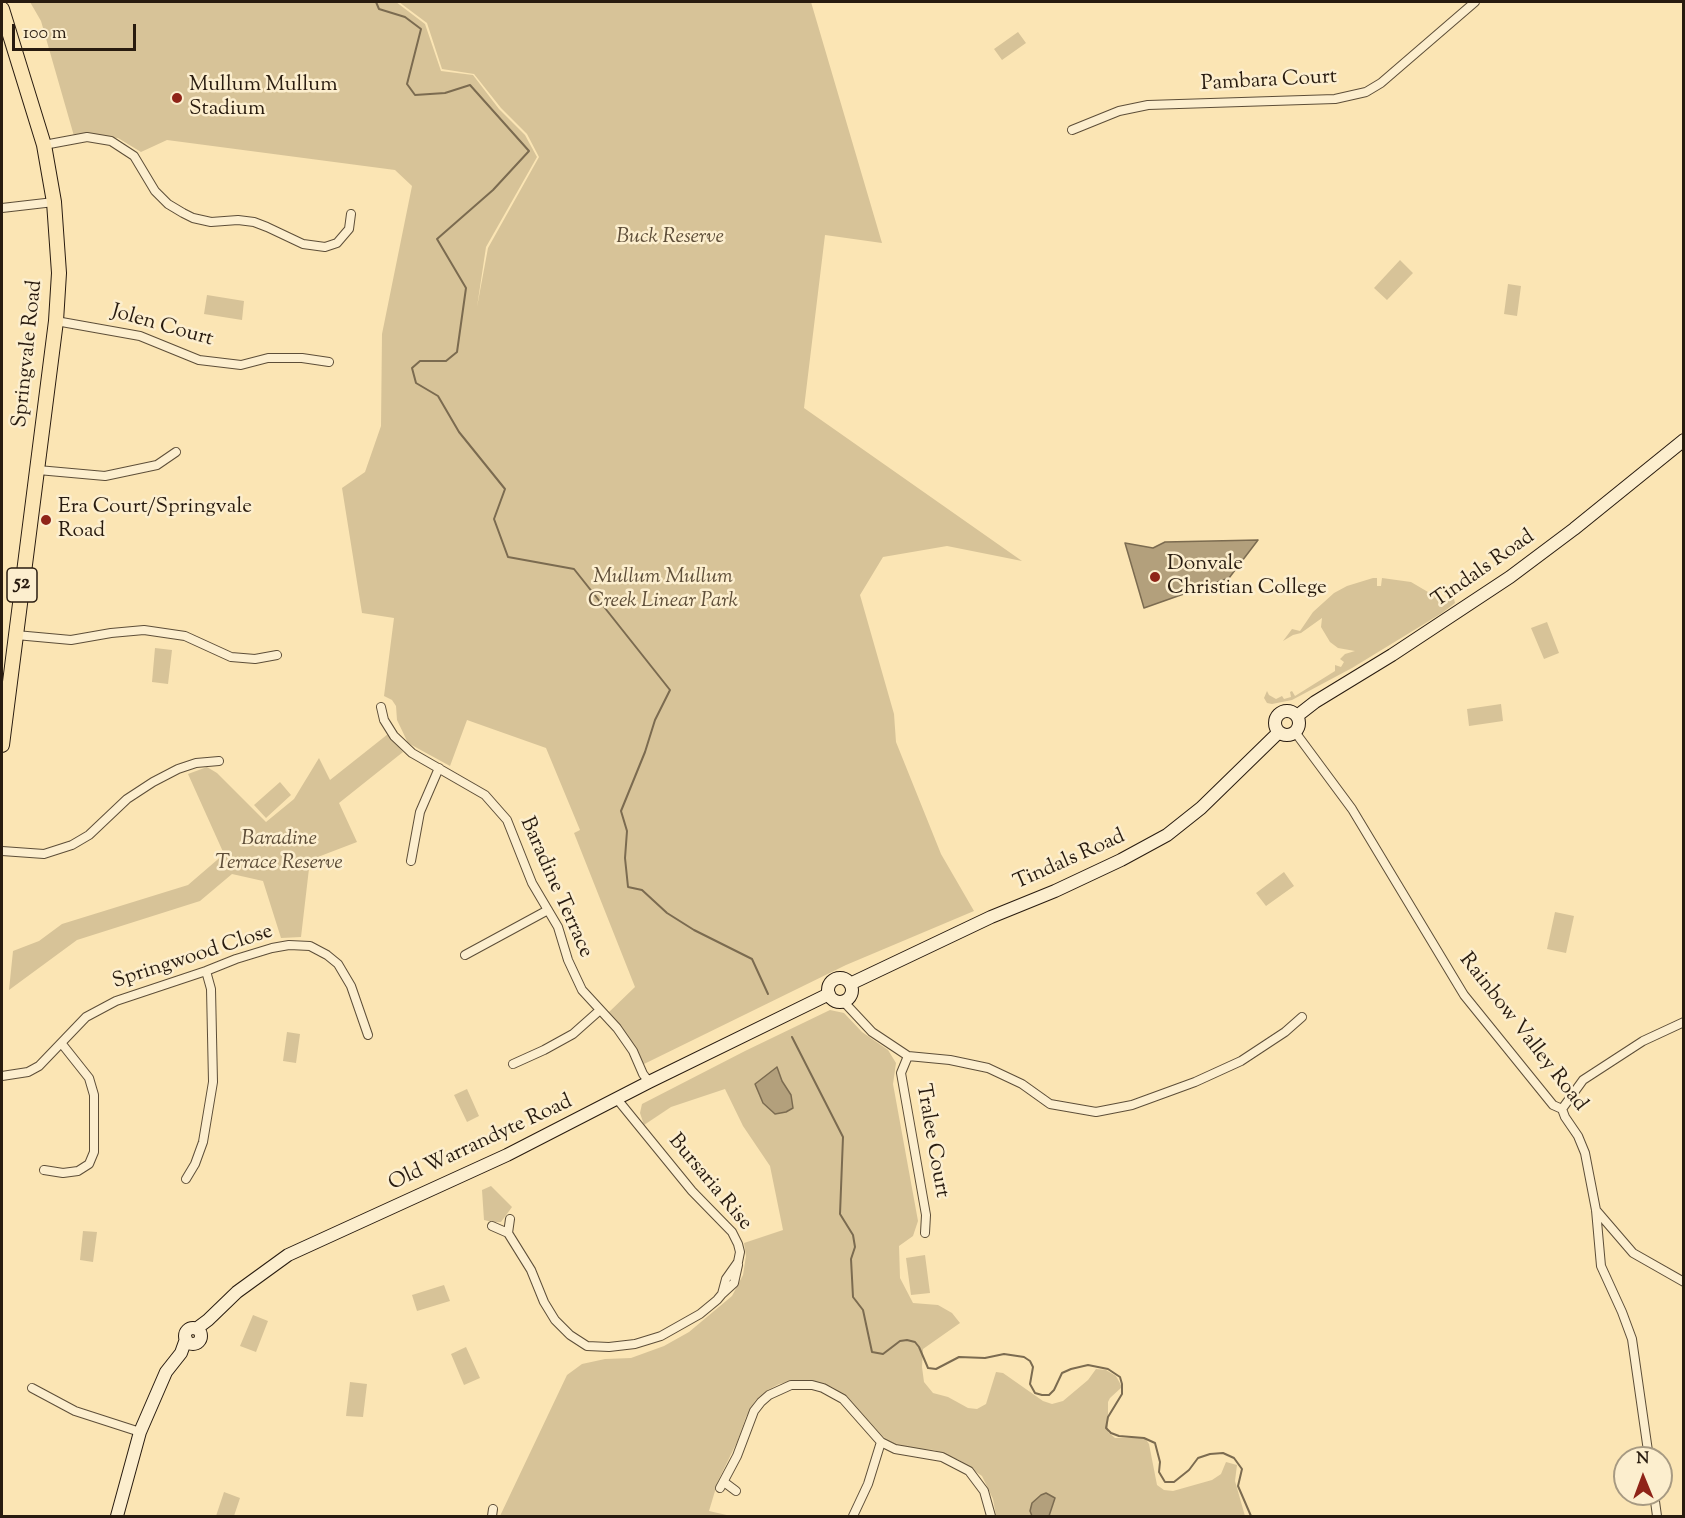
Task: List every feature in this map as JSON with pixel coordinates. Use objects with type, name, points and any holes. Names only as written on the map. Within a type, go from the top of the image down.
[{"type":"main road","name":"Springvale Road","points":[[2,9],[44,145],[54,202],[58,267],[56,321],[2,745]]},
{"type":"main road","name":"Tindals Road","points":[[1297,716],[1315,702],[1392,655],[1510,577],[1554,545],[1683,440]]},
{"type":"main road","points":[[1290,711],[1297,716],[1299,723],[1295,732],[1287,735],[1279,732],[1275,721],[1279,714],[1290,711]]},
{"type":"main road","name":"Tindals Road","points":[[850,984],[990,917],[1055,891],[1121,860],[1167,835],[1201,808],[1279,732]]},
{"type":"main road","points":[[834,979],[844,979],[850,984],[850,994],[843,1001],[833,999],[829,994],[828,988],[834,979]]},
{"type":"main road","name":"Old Warrandyte Road","points":[[117,1516],[140,1432],[166,1372],[208,1320],[237,1292],[288,1255],[507,1155],[829,994]]},
{"type":"street","name":"Pambara Court","points":[[1072,130],[1119,111],[1148,105],[1335,99],[1366,92],[1381,83],[1475,2]]},
{"type":"street","points":[[44,145],[87,137],[111,141],[134,156],[156,191],[168,204],[183,213],[211,222],[238,220],[254,222],[303,244],[325,247],[337,243],[349,229],[351,214]]},
{"type":"street","points":[[2,208],[54,202]]},
{"type":"street","name":"Jolen Court","points":[[56,321],[140,336],[199,360],[241,365],[268,358],[302,358],[329,362]]},
{"type":"street","points":[[38,470],[105,476],[157,465],[176,452]]},
{"type":"street","points":[[16,635],[71,640],[144,630],[185,636],[231,657],[255,659],[277,655]]},
{"type":"street","name":"Baradine Terrace","points":[[381,707],[384,720],[394,736],[412,753],[484,795],[507,820],[532,884],[558,927],[568,960],[582,990],[617,1028],[633,1051],[649,1082]]},
{"type":"street","name":"Rainbow Valley Road","points":[[1295,732],[1352,809],[1464,995],[1553,1105],[1562,1109],[1585,1153],[1596,1210],[1633,1253],[1683,1282]]},
{"type":"street","points":[[2,851],[44,854],[72,845],[96,829],[129,797],[153,782],[187,766],[219,761]]},
{"type":"street","points":[[411,861],[420,812],[439,768]]},
{"type":"street","points":[[465,955],[548,910]]},
{"type":"street","name":"Springwood Close","points":[[2,1076],[28,1072],[39,1066],[86,1017],[116,1001],[272,948],[289,945],[310,946],[338,964],[351,986],[368,1035]]},
{"type":"street","points":[[186,1179],[195,1164],[203,1142],[213,1082],[211,989],[206,971]]},
{"type":"street","points":[[843,1001],[872,1032],[908,1056],[950,1060],[988,1068],[1022,1084],[1050,1104],[1096,1112],[1132,1105],[1195,1082],[1241,1061],[1285,1032],[1302,1017]]},
{"type":"street","points":[[513,1064],[573,1034],[600,1010]]},
{"type":"street","points":[[1562,1109],[1583,1080],[1643,1041],[1683,1022]]},
{"type":"street","points":[[44,1170],[63,1173],[78,1171],[89,1164],[94,1152],[94,1095],[89,1078],[62,1044]]},
{"type":"street","name":"Tralee Court","points":[[908,1056],[901,1073],[926,1215],[925,1233]]},
{"type":"street","name":"Bursaria Rise","points":[[508,1233],[531,1270],[544,1302],[555,1320],[570,1335],[588,1346],[609,1347],[635,1344],[661,1336],[700,1314],[722,1294],[726,1279],[738,1262],[740,1252],[732,1232],[692,1191],[617,1100]]},
{"type":"street","points":[[1596,1210],[1601,1266],[1632,1339],[1647,1446]]},
{"type":"street","points":[[492,1226],[508,1233],[510,1219]]},
{"type":"street","points":[[736,1491],[722,1485],[737,1456],[754,1411],[769,1395],[790,1386],[812,1385],[834,1393],[851,1407],[870,1432],[881,1442],[905,1452],[942,1457],[969,1471],[984,1491],[991,1516]]},
{"type":"street","points":[[32,1389],[75,1411],[140,1432]]},
{"type":"street","points":[[853,1516],[868,1484],[881,1442]]},
{"type":"green space","name":"Mullum Mullum Creek Linear Park","points":[[30,2],[396,2],[425,24],[441,71],[473,75],[499,109],[525,135],[537,157],[486,247],[477,307],[488,248],[539,157],[527,134],[501,108],[474,74],[442,69],[427,23],[399,2],[811,2],[882,243],[825,235],[804,408],[1022,561],[947,546],[883,557],[860,595],[894,714],[896,742],[941,854],[974,911],[846,965],[644,1064],[608,1013],[635,987],[574,833],[580,830],[546,748],[467,720],[450,766],[408,743],[397,720],[396,706],[392,700],[384,696],[394,618],[362,613],[342,488],[365,472],[381,426],[382,334],[412,186],[395,170],[167,140],[141,152],[118,138],[74,136],[41,21]]},
{"type":"green space","points":[[1018,32],[1026,43],[1002,60],[994,49]]},
{"type":"green space","points":[[1400,260],[1413,273],[1387,300],[1374,288]]},
{"type":"green space","points":[[1508,284],[1521,286],[1517,316],[1504,314]]},
{"type":"green space","points":[[207,295],[244,301],[242,320],[204,314]]},
{"type":"green space","points":[[1377,578],[1377,586],[1381,586],[1382,578],[1411,582],[1445,602],[1448,601],[1448,597],[1454,599],[1455,603],[1352,668],[1292,700],[1267,703],[1264,698],[1267,691],[1276,699],[1282,696],[1284,699],[1291,697],[1290,692],[1292,691],[1295,696],[1335,671],[1335,665],[1341,667],[1344,662],[1340,659],[1345,654],[1355,651],[1338,648],[1330,642],[1321,627],[1322,618],[1301,633],[1283,641],[1292,629],[1300,631],[1313,612],[1334,593],[1347,586]]},
{"type":"green space","points":[[1547,622],[1559,653],[1544,659],[1531,628]]},
{"type":"green space","points":[[155,648],[172,650],[168,684],[152,682]]},
{"type":"green space","points":[[1501,704],[1503,721],[1469,726],[1467,709]]},
{"type":"green space","name":"Baradine Terrace Reserve","points":[[388,734],[403,752],[339,803],[357,842],[310,860],[301,937],[281,938],[263,881],[232,874],[200,901],[77,940],[9,990],[13,951],[39,941],[62,924],[188,885],[224,854],[188,774],[207,767],[217,773],[266,822],[294,799],[319,758],[330,780]]},
{"type":"green space","points":[[280,782],[291,795],[266,818],[254,805]]},
{"type":"green space","points":[[1284,872],[1294,886],[1266,906],[1256,893]]},
{"type":"green space","points":[[1555,912],[1574,916],[1566,953],[1547,949]]},
{"type":"green space","points":[[830,1010],[844,1013],[862,1032],[888,1050],[896,1063],[893,1084],[918,1221],[913,1236],[899,1246],[900,1278],[913,1303],[938,1305],[952,1313],[960,1323],[923,1349],[924,1382],[933,1393],[948,1397],[968,1408],[977,1409],[986,1404],[996,1372],[1003,1373],[1043,1401],[1052,1404],[1063,1401],[1088,1380],[1096,1369],[1106,1370],[1116,1376],[1122,1387],[1108,1402],[1108,1432],[1115,1438],[1145,1438],[1149,1444],[1157,1485],[1164,1490],[1173,1491],[1212,1480],[1221,1474],[1226,1462],[1237,1465],[1235,1481],[1245,1516],[996,1516],[993,1499],[982,1476],[959,1460],[934,1450],[905,1448],[886,1440],[846,1396],[832,1387],[797,1380],[779,1384],[766,1391],[755,1401],[746,1417],[718,1481],[709,1511],[731,1516],[500,1516],[567,1375],[582,1364],[605,1359],[631,1358],[664,1346],[689,1332],[732,1296],[743,1275],[746,1256],[744,1243],[783,1230],[770,1166],[743,1126],[725,1089],[671,1107],[644,1125],[640,1113],[642,1104]]},
{"type":"green space","points":[[287,1032],[300,1034],[296,1063],[283,1061]]},
{"type":"green space","points":[[467,1089],[479,1116],[467,1122],[454,1095]]},
{"type":"green space","points":[[491,1186],[512,1207],[501,1222],[484,1220],[482,1190]]},
{"type":"green space","points":[[83,1231],[97,1232],[93,1262],[80,1260]]},
{"type":"green space","points":[[925,1255],[930,1293],[911,1295],[906,1258]]},
{"type":"green space","points":[[444,1285],[450,1301],[417,1311],[412,1295]]},
{"type":"green space","points":[[253,1315],[268,1321],[256,1352],[240,1346]]},
{"type":"green space","points":[[466,1347],[480,1378],[464,1385],[451,1354]]},
{"type":"green space","points":[[350,1382],[367,1384],[363,1417],[346,1416]]},
{"type":"green space","points":[[224,1492],[240,1498],[234,1516],[216,1516]]},
{"type":"shaded area","points":[[1258,540],[1229,578],[1144,608],[1125,543],[1153,548],[1165,542]]},
{"type":"shaded area","points":[[777,1067],[791,1095],[793,1108],[775,1114],[763,1103],[755,1084]]},
{"type":"shaded area","points":[[1046,1493],[1055,1498],[1049,1516],[1032,1516],[1030,1511],[1032,1503]]},
{"type":"waterway","points":[[376,2],[379,9],[405,17],[421,29],[407,84],[415,95],[445,93],[470,85],[529,151],[493,190],[437,239],[466,288],[457,352],[446,361],[420,361],[412,368],[416,383],[438,396],[459,432],[505,489],[494,519],[508,557],[574,569],[670,690],[655,720],[645,752],[621,811],[627,831],[625,858],[628,887],[642,890],[667,913],[694,930],[752,959],[768,994]]},
{"type":"waterway","points":[[792,1037],[843,1137],[840,1214],[853,1235],[855,1247],[851,1259],[853,1297],[863,1310],[872,1352],[883,1354],[900,1341],[915,1342],[928,1368],[936,1369],[959,1357],[985,1358],[1004,1354],[1024,1357],[1033,1367],[1030,1384],[1035,1393],[1042,1395],[1049,1395],[1062,1373],[1071,1369],[1088,1365],[1108,1369],[1120,1377],[1122,1394],[1108,1417],[1106,1428],[1119,1436],[1144,1438],[1155,1443],[1160,1462],[1159,1472],[1165,1482],[1174,1482],[1189,1470],[1198,1458],[1223,1453],[1234,1458],[1242,1469],[1238,1486],[1251,1516]]},
{"type":"place","name":"Mullum Mullum Stadium","points":[[177,98]]},
{"type":"place","name":"Era Court/Springvale Road","points":[[46,520]]},
{"type":"place","name":"Donvale Christian College","points":[[1155,577]]},
{"type":"park label","name":"Buck Reserve","points":[[670,238]]}]
